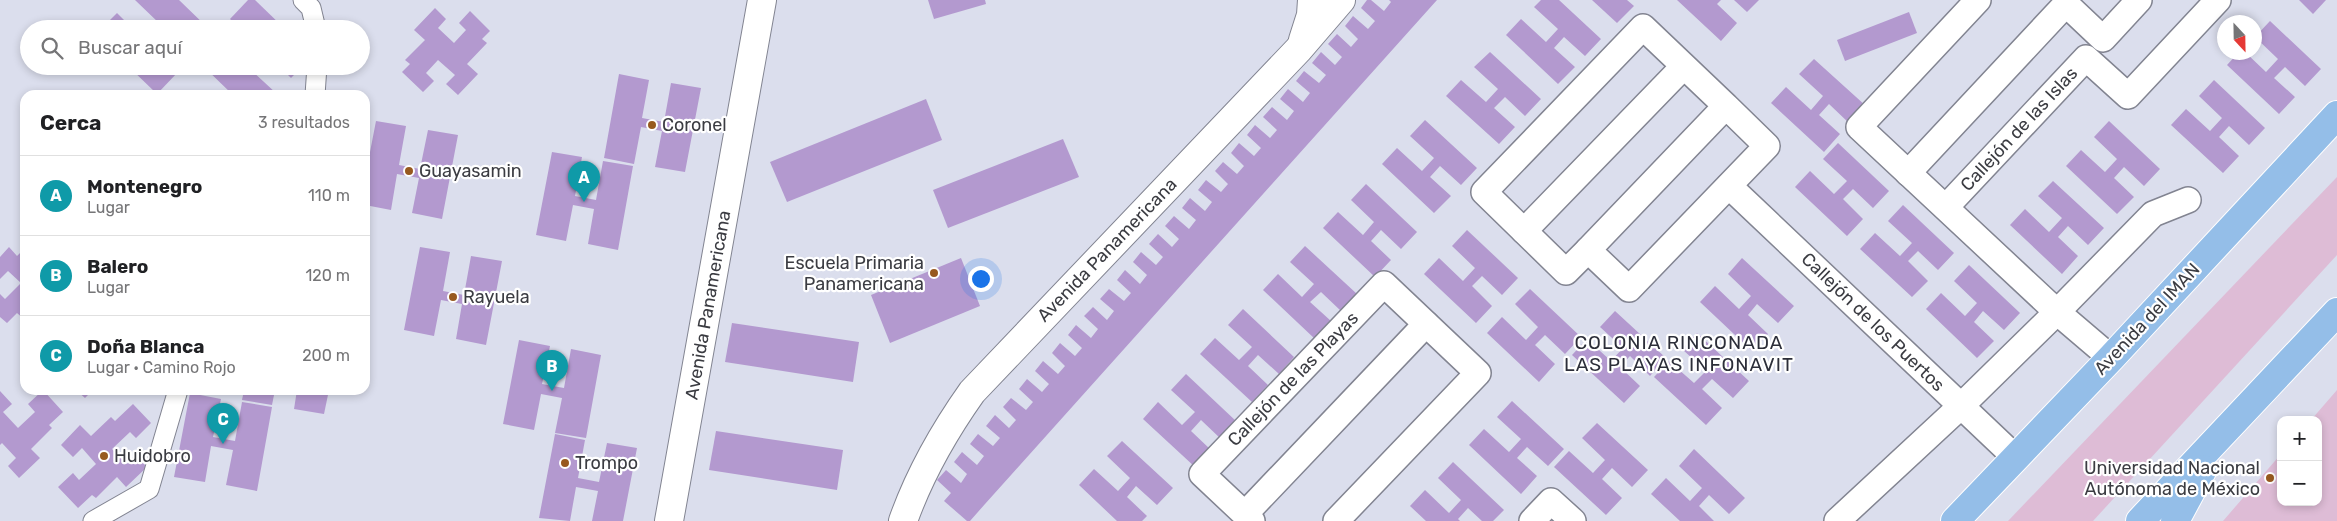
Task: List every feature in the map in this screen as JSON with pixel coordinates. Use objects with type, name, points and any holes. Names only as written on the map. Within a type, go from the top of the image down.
[{"type":"main road","name":"Avenida del IMAN","points":[[1955,521],[2111,358],[2337,115]]},
{"type":"main road","points":[[2140,521],[2218,441],[2337,312]]},
{"type":"main road","points":[[2175,521],[2218,441]]},
{"type":"street","points":[[303,0],[311,8],[314,20]]},
{"type":"street","name":"Avenida Panamericana","points":[[669,521],[762,0]]},
{"type":"street","points":[[1298,50],[1306,33],[1312,0]]},
{"type":"street","name":"Avenida Panamericana","points":[[903,521],[914,490],[945,430],[972,392],[1298,50],[1340,0]]},
{"type":"street","points":[[1978,0],[1859,127],[2057,312],[2111,358]]},
{"type":"street","points":[[1908,173],[2064,2],[2103,39],[2140,0]]},
{"type":"street","name":"Callejón de las Islas","points":[[1946,207],[2086,58],[2128,96],[2218,0]]},
{"type":"street","points":[[1588,250],[1629,290],[1768,146],[1726,106],[1684,66],[1643,27],[1484,192],[1566,272],[1726,106]]},
{"type":"street","points":[[1524,231],[1684,66]]},
{"type":"street","points":[[315,90],[316,75]]},
{"type":"street","name":"Callejón de los Puertos","points":[[1729,186],[2016,458]]},
{"type":"street","points":[[1837,521],[1961,406],[2153,214],[2188,200]]},
{"type":"street","name":"Callejón de las Playas","points":[[1336,521],[1478,373],[1384,284],[1202,474],[1248,518],[1426,324]]},
{"type":"street","points":[[93,521],[149,489],[177,395]]},
{"type":"street","points":[[1532,521],[1552,501],[1573,521]]},
{"type":"shaded area","points":[[2337,177],[2337,255],[2093,521],[2008,521]]},
{"type":"shaded area","name":"Universidad Nacional Autónoma de México","points":[[2337,390],[2337,521],[2223,521],[2277,459],[2277,506],[2322,506],[2322,416],[2314,416]]},
{"type":"building","points":[[135,0],[179,0],[200,20],[156,20]]},
{"type":"building","points":[[248,0],[255,0],[276,20],[231,20]]},
{"type":"building","points":[[928,0],[985,0],[986,4],[934,19]]},
{"type":"building","points":[[1367,0],[1371,0],[1384,11],[1391,2],[1389,0],[1437,0],[970,521],[967,521],[944,501],[951,493],[937,480],[946,470],[961,483],[967,474],[954,462],[962,452],[977,465],[984,456],[970,444],[978,434],[993,446],[1000,438],[986,426],[995,415],[1009,428],[1016,420],[1003,407],[1011,398],[1026,410],[1033,402],[1019,389],[1027,379],[1042,392],[1049,384],[1035,371],[1043,361],[1058,374],[1065,366],[1052,353],[1060,343],[1075,356],[1082,348],[1068,335],[1076,325],[1091,338],[1098,329],[1084,316],[1093,307],[1107,320],[1114,311],[1100,299],[1109,289],[1124,301],[1131,293],[1117,280],[1125,270],[1140,284],[1147,275],[1133,262],[1141,252],[1156,265],[1163,257],[1149,244],[1158,234],[1172,247],[1179,239],[1165,226],[1174,216],[1189,229],[1196,220],[1182,208],[1190,198],[1205,211],[1212,202],[1198,190],[1206,180],[1221,192],[1228,184],[1215,171],[1223,162],[1237,174],[1244,166],[1231,153],[1239,143],[1254,156],[1261,148],[1247,135],[1255,125],[1270,138],[1277,130],[1263,117],[1272,107],[1287,120],[1294,111],[1280,99],[1288,89],[1303,102],[1310,93],[1296,81],[1304,71],[1319,83],[1326,75],[1312,63],[1321,52],[1335,65],[1342,57],[1328,44],[1337,34],[1351,47],[1358,39],[1345,26],[1353,16],[1368,29],[1375,21],[1361,8]]},
{"type":"building","points":[[1541,0],[1559,0],[1601,39],[1585,56],[1564,37],[1554,48],[1575,67],[1558,84],[1506,35],[1521,19],[1546,42],[1558,29],[1534,7]]},
{"type":"building","points":[[1592,0],[1627,0],[1634,6],[1617,23]]},
{"type":"building","points":[[1677,0],[1721,0],[1717,4],[1737,23],[1721,41]]},
{"type":"building","points":[[1734,0],[1759,0],[1747,12]]},
{"type":"building","points":[[2299,0],[2326,0],[2313,14]]},
{"type":"building","points":[[435,8],[446,19],[438,28],[454,43],[466,30],[459,23],[470,11],[490,31],[482,39],[487,43],[467,64],[478,74],[458,95],[446,84],[455,75],[438,60],[426,73],[434,81],[423,92],[402,72],[410,64],[405,60],[425,40],[414,30]]},
{"type":"building","points":[[1909,12],[1917,33],[1845,61],[1837,40]]},
{"type":"building","points":[[117,13],[124,20],[110,20]]},
{"type":"building","points":[[2270,21],[2321,69],[2305,86],[2285,67],[2274,78],[2295,97],[2279,114],[2227,65],[2232,60],[2253,60],[2266,72],[2278,59],[2262,44],[2262,30]]},
{"type":"building","points":[[1490,52],[1541,99],[1525,116],[1505,97],[1494,108],[1515,127],[1499,144],[1446,96],[1461,80],[1486,102],[1498,89],[1474,67]]},
{"type":"building","points":[[1814,59],[1866,106],[1850,124],[1829,104],[1819,115],[1840,134],[1824,152],[1771,103],[1786,87],[1811,110],[1823,96],[1799,74]]},
{"type":"building","name":"Coronel","points":[[619,74],[649,80],[642,118],[664,122],[671,83],[701,88],[685,172],[655,167],[662,131],[641,127],[634,164],[604,158]]},
{"type":"building","points":[[137,75],[175,75],[161,90],[153,90]]},
{"type":"building","points":[[212,75],[256,75],[273,90],[228,90]]},
{"type":"building","points":[[2214,80],[2265,128],[2249,145],[2229,126],[2219,137],[2239,156],[2223,173],[2171,125],[2186,109],[2210,131],[2222,118],[2199,96]]},
{"type":"building","points":[[926,99],[942,140],[787,202],[770,162]]},
{"type":"building","points":[[1425,120],[1477,168],[1461,185],[1440,166],[1430,177],[1451,196],[1434,213],[1382,164],[1397,148],[1422,171],[1434,158],[1410,136]]},
{"type":"building","name":"Guayasamin","points":[[376,121],[406,126],[399,165],[420,169],[428,130],[458,135],[442,219],[412,213],[419,178],[397,174],[391,210],[370,206],[370,152]]},
{"type":"building","points":[[2109,121],[2160,169],[2144,186],[2124,167],[2114,178],[2134,197],[2117,214],[2066,166],[2081,150],[2105,172],[2117,159],[2094,137]]},
{"type":"building","points":[[1063,139],[1079,177],[948,228],[933,190]]},
{"type":"building","points":[[1838,143],[1889,191],[1873,208],[1853,189],[1843,199],[1863,219],[1847,236],[1795,187],[1810,171],[1834,194],[1847,181],[1823,159]]},
{"type":"building","points":[[552,152],[582,157],[575,196],[596,200],[603,161],[633,166],[618,250],[588,244],[594,209],[573,205],[566,241],[536,235]]},
{"type":"building","points":[[2053,181],[2104,228],[2088,245],[2068,226],[2058,237],[2078,256],[2062,274],[2010,225],[2025,209],[2049,232],[2062,218],[2038,196]]},
{"type":"building","points":[[1366,184],[1417,232],[1401,249],[1381,230],[1371,241],[1391,260],[1375,277],[1323,228],[1338,212],[1363,235],[1374,222],[1351,200]]},
{"type":"building","points":[[1903,205],[1954,253],[1938,270],[1918,251],[1908,261],[1928,281],[1912,297],[1860,249],[1875,233],[1900,256],[1912,243],[1888,221]]},
{"type":"building","points":[[1467,230],[1518,278],[1502,295],[1482,276],[1472,286],[1492,306],[1476,323],[1424,274],[1439,258],[1463,281],[1475,268],[1452,246]]},
{"type":"building","points":[[1305,246],[1357,294],[1341,311],[1321,292],[1310,302],[1331,321],[1315,339],[1263,290],[1278,274],[1302,297],[1314,284],[1290,262]]},
{"type":"building","points":[[9,247],[17,256],[20,253],[20,282],[8,271],[0,279],[0,257]]},
{"type":"building","name":"Rayuela","points":[[420,247],[450,252],[443,291],[464,295],[471,256],[502,261],[486,345],[456,339],[462,304],[441,300],[434,336],[404,330]]},
{"type":"building","points":[[961,258],[980,306],[890,343],[871,295]]},
{"type":"building","points":[[1742,258],[1794,306],[1778,323],[1757,304],[1748,315],[1768,334],[1752,351],[1700,302],[1715,286],[1739,309],[1751,296],[1728,274]]},
{"type":"building","points":[[1969,265],[2020,313],[2004,330],[1983,311],[1974,322],[1994,341],[1977,358],[1926,309],[1941,293],[1965,316],[1977,303],[1954,281]]},
{"type":"building","points":[[20,284],[20,316],[17,313],[7,323],[0,317],[0,294],[5,299]]},
{"type":"building","points":[[1530,289],[1581,337],[1565,354],[1545,335],[1535,345],[1555,364],[1539,382],[1487,333],[1502,317],[1526,340],[1538,327],[1515,304]]},
{"type":"building","points":[[1243,309],[1294,357],[1279,374],[1258,355],[1248,366],[1268,385],[1252,402],[1200,354],[1215,338],[1239,360],[1252,347],[1228,325]]},
{"type":"building","points":[[1615,311],[1666,358],[1650,376],[1630,356],[1620,367],[1640,386],[1624,403],[1572,355],[1587,339],[1611,361],[1623,348],[1600,327]]},
{"type":"building","points":[[732,323],[859,342],[853,382],[725,362]]},
{"type":"building","points":[[1697,333],[1749,381],[1733,398],[1712,379],[1702,389],[1722,408],[1706,425],[1654,377],[1669,361],[1694,383],[1706,371],[1682,349]]},
{"type":"building","points":[[519,340],[550,346],[542,384],[564,388],[571,349],[601,355],[586,438],[555,433],[562,398],[541,394],[534,430],[503,424]]},
{"type":"building","points":[[1186,374],[1237,422],[1221,439],[1201,420],[1191,431],[1211,450],[1195,467],[1143,419],[1158,402],[1182,425],[1195,412],[1171,390]]},
{"type":"building","points":[[0,391],[12,404],[3,412],[18,428],[35,412],[28,404],[38,395],[48,395],[63,412],[49,425],[52,428],[31,449],[40,458],[19,478],[8,466],[16,458],[2,443],[0,445]]},
{"type":"building","points":[[190,395],[221,399],[213,437],[235,441],[242,402],[272,407],[257,491],[226,485],[233,450],[211,446],[205,482],[174,477]]},
{"type":"building","points":[[243,395],[274,395],[272,405],[242,400]]},
{"type":"building","points":[[296,395],[328,395],[324,414],[294,409]]},
{"type":"building","points":[[1512,401],[1564,449],[1548,466],[1527,447],[1517,458],[1537,476],[1521,494],[1469,445],[1484,429],[1509,452],[1521,439],[1497,417]]},
{"type":"building","name":"Huidobro","points":[[133,404],[151,423],[136,438],[130,432],[112,449],[127,464],[135,455],[147,467],[126,487],[117,477],[96,498],[92,495],[78,508],[58,487],[73,473],[79,480],[96,464],[82,448],[73,457],[61,445],[80,425],[91,436],[111,417],[115,421]]},
{"type":"building","points":[[1597,423],[1648,470],[1632,487],[1612,468],[1602,479],[1622,498],[1606,515],[1554,467],[1569,451],[1593,473],[1605,460],[1582,438]]},
{"type":"building","points":[[716,431],[843,450],[837,490],[709,470]]},
{"type":"building","name":"Trompo","points":[[555,434],[585,440],[578,478],[599,482],[607,443],[637,448],[623,521],[592,521],[598,491],[576,487],[570,521],[539,518]]},
{"type":"building","points":[[1122,441],[1173,488],[1157,505],[1136,486],[1127,497],[1147,516],[1142,521],[1117,521],[1079,485],[1094,469],[1118,491],[1130,478],[1107,456]]},
{"type":"building","points":[[1694,449],[1745,498],[1729,514],[1709,495],[1699,506],[1714,521],[1680,521],[1651,494],[1666,478],[1690,501],[1702,488],[1679,466]]},
{"type":"building","points":[[1453,462],[1504,510],[1493,521],[1482,521],[1468,508],[1458,519],[1460,521],[1426,521],[1410,506],[1425,490],[1449,513],[1461,500],[1438,478]]},
{"type":"place","name":"Coronel","points":[[652,125]]},
{"type":"place","name":"Guayasamin","points":[[409,171]]},
{"type":"place","name":"Montenegro","points":[[584,202]]},
{"type":"place","name":"Escuela Primaria Panamericana","points":[[934,273]]},
{"type":"place","name":"Rayuela","points":[[453,297]]},
{"type":"place","name":"Balero","points":[[552,391]]},
{"type":"place","name":"Doña Blanca","points":[[223,444]]},
{"type":"place","name":"Huidobro","points":[[104,456]]},
{"type":"place","name":"Trompo","points":[[565,463]]},
{"type":"place","name":"Universidad Nacional Autónoma de México","points":[[2270,478]]},
{"type":"district","name":"COLONIA RINCONADA LAS PLAYAS INFONAVIT","points":[[1679,353]]}]
